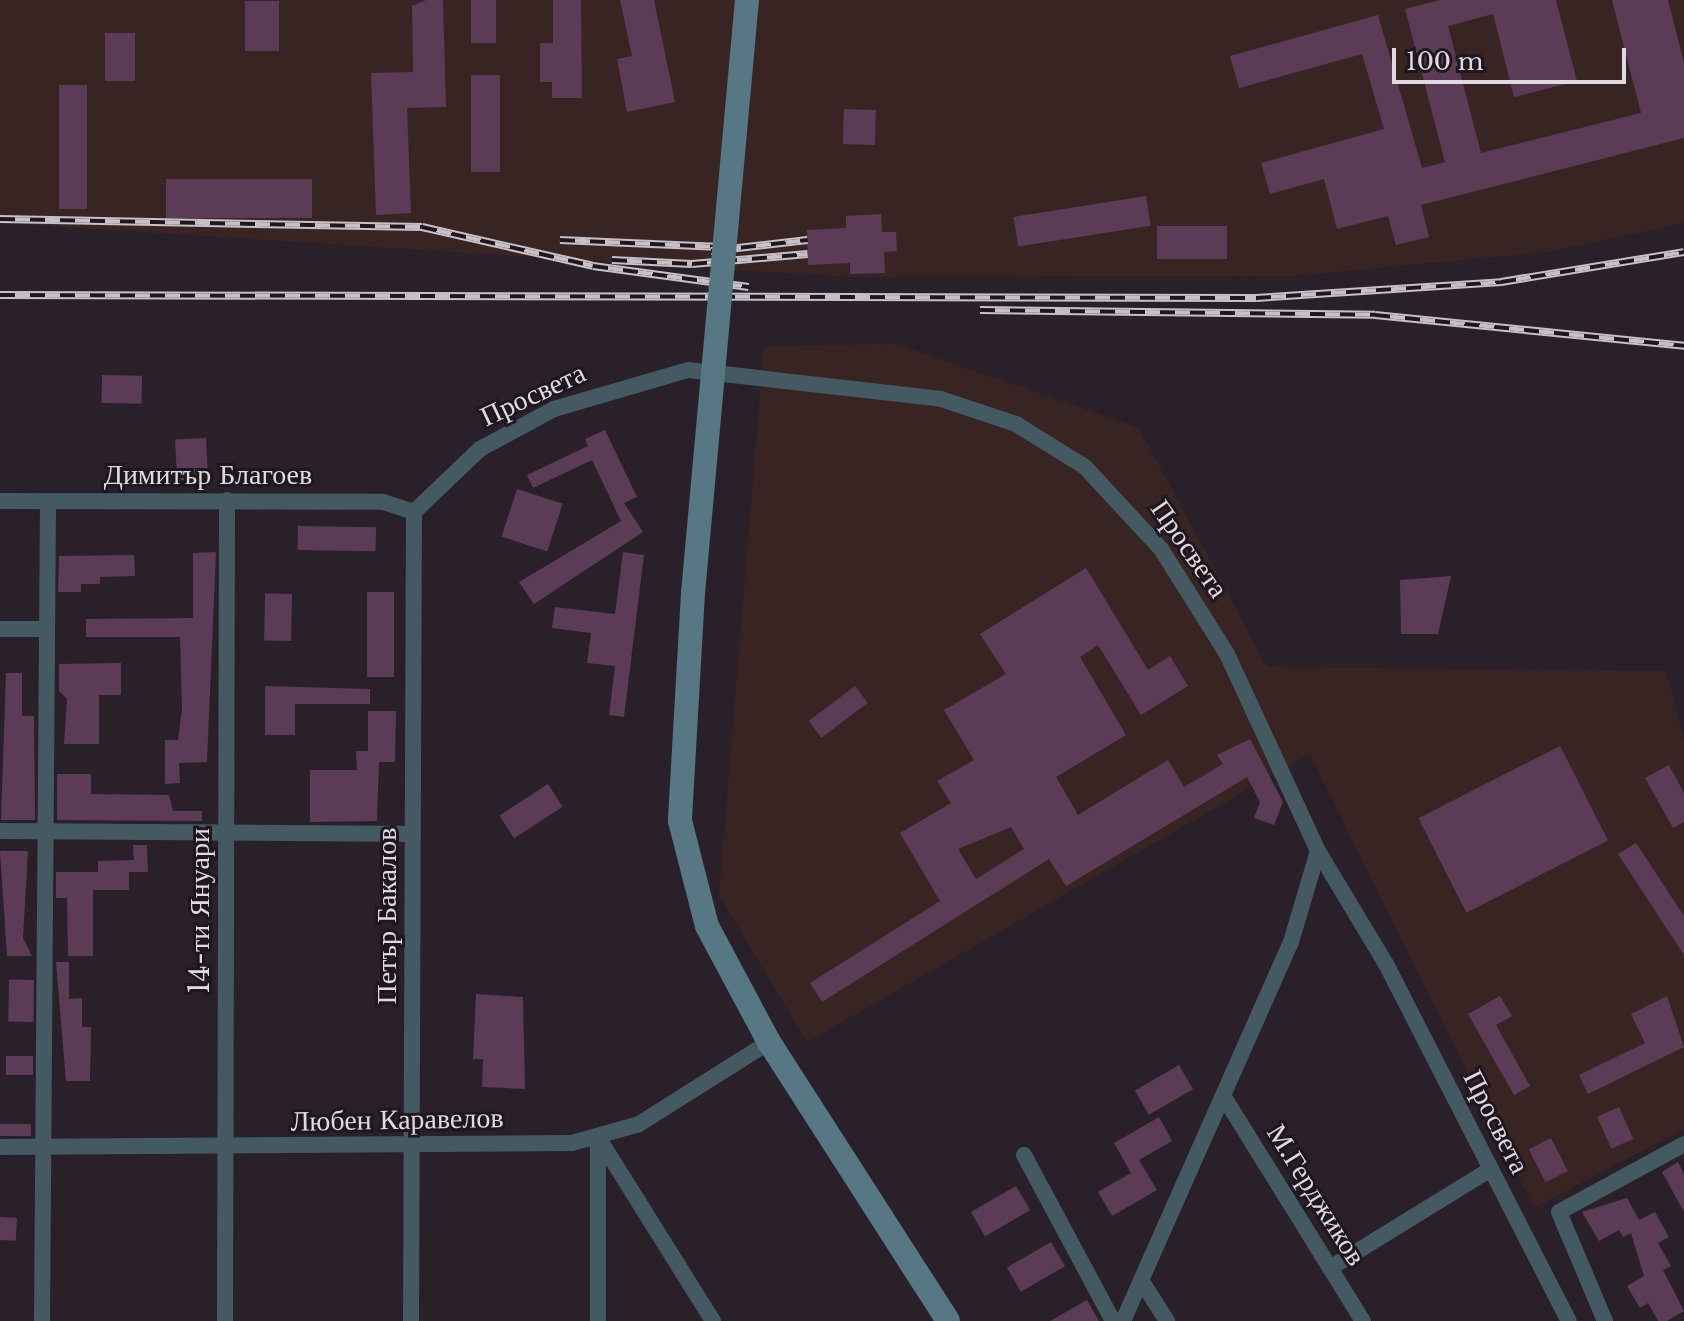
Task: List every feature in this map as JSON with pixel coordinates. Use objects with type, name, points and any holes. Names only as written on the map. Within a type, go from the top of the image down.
[{"type":"main road","points":[[747,0],[693,593],[680,821],[707,926],[769,1042],[948,1321]]},
{"type":"street","name":"Просвета","points":[[414,512],[480,449],[554,409],[654,374],[766,377],[982,411],[1085,467],[1161,549],[1227,654],[1318,851],[1491,1169],[1569,1321]]},
{"type":"street","name":"14-ти Януари","points":[[225,1321],[227,500]]},
{"type":"street","name":"Димитър Благоев","points":[[0,501],[383,502],[414,512]]},
{"type":"street","points":[[42,1321],[43,832],[48,501]]},
{"type":"street","name":"Петър Бакалов","points":[[411,1321],[414,512]]},
{"type":"street","points":[[0,629],[47,629]]},
{"type":"street","points":[[0,831],[413,834]]},
{"type":"street","points":[[1123,1321],[1308,900],[1318,851]]},
{"type":"street","name":"Любен Каравелов","points":[[0,1147],[412,1148],[598,1137],[685,1098],[769,1042]]},
{"type":"street","name":"М.Герджиков","points":[[1224,1097],[1363,1321]]},
{"type":"street","points":[[598,1137],[598,1321]]},
{"type":"street","points":[[598,1137],[713,1321]]},
{"type":"street","points":[[1605,1321],[1559,1212],[1684,1144]]},
{"type":"street","points":[[1024,1155],[1113,1321]]},
{"type":"street","points":[[1330,1268],[1491,1169]]},
{"type":"street","points":[[1141,1280],[1167,1321]]},
{"type":"shaded area","points":[[0,0],[1684,0],[1684,223],[1548,252],[1293,276],[848,277],[0,223]]},
{"type":"shaded area","points":[[896,344],[1139,428],[1267,667],[1666,671],[1684,739],[1684,1129],[1534,1208],[1310,754],[807,1042],[719,895],[764,346]]},
{"type":"building","points":[[426,0],[443,0],[446,107],[407,108],[411,213],[376,215],[371,73],[413,72],[412,6]]},
{"type":"building","points":[[471,0],[496,0],[496,43],[471,43]]},
{"type":"building","points":[[553,0],[581,0],[582,98],[552,98],[552,82],[540,82],[540,43],[553,43]]},
{"type":"building","points":[[620,0],[654,0],[675,102],[627,112],[617,59],[632,56]]},
{"type":"building","points":[[1440,0],[1556,0],[1577,81],[1514,97],[1493,14],[1448,26],[1481,153],[1641,113],[1612,0],[1668,0],[1684,63],[1684,138],[1421,205],[1429,237],[1396,245],[1388,216],[1337,229],[1324,179],[1270,194],[1261,163],[1384,129],[1362,54],[1239,88],[1230,56],[1378,15],[1422,168],[1445,162],[1405,9]]},
{"type":"building","points":[[245,1],[279,1],[279,51],[245,51]]},
{"type":"building","points":[[105,33],[135,33],[135,81],[105,81]]},
{"type":"building","points":[[471,75],[500,75],[500,172],[471,172]]},
{"type":"building","points":[[59,85],[87,85],[87,209],[59,209]]},
{"type":"building","points":[[844,109],[876,110],[875,145],[843,144]]},
{"type":"building","points":[[166,179],[312,179],[312,218],[166,218]]},
{"type":"building","points":[[1146,196],[1151,226],[1018,247],[1014,217]]},
{"type":"building","points":[[881,214],[882,232],[896,232],[897,251],[884,252],[885,273],[850,274],[850,263],[808,265],[807,230],[846,228],[846,216]]},
{"type":"building","points":[[1157,226],[1227,226],[1227,259],[1157,259]]},
{"type":"building","points":[[102,375],[142,376],[142,404],[102,403]]},
{"type":"building","points":[[605,430],[637,497],[624,503],[643,532],[534,604],[519,582],[621,521],[592,460],[533,488],[527,475],[588,446],[585,439]]},
{"type":"building","points":[[206,438],[208,479],[177,481],[175,440]]},
{"type":"building","points":[[517,489],[563,504],[547,551],[502,537]]},
{"type":"building","points":[[298,526],[376,527],[376,551],[298,550]]},
{"type":"building","points":[[216,552],[207,762],[179,763],[180,783],[165,784],[165,740],[178,740],[182,709],[180,637],[86,637],[86,619],[193,618],[193,553]]},
{"type":"building","points":[[623,552],[644,555],[624,717],[609,715],[615,666],[587,663],[591,633],[552,628],[555,607],[615,614]]},
{"type":"building","points":[[134,555],[135,576],[100,577],[100,584],[81,584],[81,592],[58,592],[59,556]]},
{"type":"building","points":[[1086,568],[1148,670],[1170,656],[1188,686],[1141,715],[1098,645],[1080,657],[1126,735],[1056,777],[1078,815],[1168,760],[1184,787],[1223,764],[1217,755],[1250,739],[1283,802],[1274,825],[1254,818],[1260,802],[1247,777],[1066,886],[1049,859],[822,1002],[810,983],[940,901],[900,833],[951,803],[937,781],[974,760],[944,710],[1006,674],[980,634]],"holes":[[[1011,827],[1024,849],[976,879],[958,849]]]},
{"type":"building","points":[[1451,576],[1438,634],[1401,634],[1400,580]]},
{"type":"building","points":[[367,592],[394,592],[394,677],[367,677]]},
{"type":"building","points":[[265,594],[292,594],[291,641],[264,641]]},
{"type":"building","points":[[121,663],[121,695],[99,695],[99,744],[64,744],[67,699],[59,691],[59,664]]},
{"type":"building","points":[[6,673],[22,673],[22,716],[34,716],[35,820],[1,820]]},
{"type":"building","points":[[265,686],[370,689],[370,704],[295,704],[295,735],[265,735]]},
{"type":"building","points":[[855,686],[868,703],[821,738],[809,721]]},
{"type":"building","points":[[368,711],[396,711],[395,762],[379,762],[377,821],[310,822],[310,770],[357,770],[356,751],[368,751]]},
{"type":"building","points":[[1560,746],[1608,840],[1466,913],[1418,818]]},
{"type":"building","points":[[1669,765],[1684,793],[1684,822],[1673,828],[1645,778]]},
{"type":"building","points":[[57,774],[91,774],[91,794],[169,795],[173,811],[202,811],[202,821],[57,820]]},
{"type":"building","points":[[548,784],[563,807],[514,838],[499,816]]},
{"type":"building","points":[[1636,843],[1684,916],[1684,955],[1618,854]]},
{"type":"building","points":[[133,845],[147,845],[148,872],[129,872],[129,890],[93,890],[93,956],[68,956],[67,898],[56,898],[56,872],[98,872],[98,861],[134,860]]},
{"type":"building","points":[[0,851],[28,851],[23,938],[32,956],[7,956]]},
{"type":"building","points":[[56,962],[69,962],[69,999],[82,998],[82,1027],[91,1027],[90,1081],[66,1081]]},
{"type":"building","points":[[9,980],[34,980],[33,1022],[8,1022]]},
{"type":"building","points":[[476,994],[523,997],[525,1089],[482,1087],[483,1059],[473,1059]]},
{"type":"building","points":[[1500,996],[1512,1016],[1496,1025],[1530,1086],[1514,1095],[1468,1014]]},
{"type":"building","points":[[1667,996],[1684,1047],[1588,1094],[1579,1075],[1645,1043],[1631,1014]]},
{"type":"building","points":[[6,1056],[33,1056],[33,1075],[6,1075]]},
{"type":"building","points":[[1179,1065],[1193,1089],[1149,1115],[1135,1090]]},
{"type":"building","points":[[1619,1107],[1633,1139],[1611,1149],[1597,1117]]},
{"type":"building","points":[[1159,1117],[1172,1141],[1139,1160],[1157,1190],[1112,1216],[1098,1192],[1131,1173],[1114,1143]]},
{"type":"building","points":[[0,1124],[31,1124],[31,1136],[0,1136]]},
{"type":"building","points":[[1551,1138],[1568,1171],[1546,1182],[1529,1149]]},
{"type":"building","points":[[1678,1162],[1684,1174],[1684,1212],[1662,1172]]},
{"type":"building","points":[[1016,1186],[1030,1210],[985,1236],[971,1212]]},
{"type":"building","points":[[1627,1198],[1639,1220],[1655,1212],[1669,1237],[1658,1243],[1671,1266],[1663,1270],[1684,1311],[1667,1321],[1658,1321],[1648,1303],[1640,1308],[1627,1286],[1644,1276],[1631,1233],[1623,1237],[1619,1230],[1599,1241],[1582,1212]]},
{"type":"building","points":[[0,1217],[17,1218],[16,1241],[0,1240]]},
{"type":"building","points":[[1051,1242],[1065,1266],[1021,1292],[1007,1268]]},
{"type":"building","points":[[1087,1300],[1099,1321],[1050,1321]]},
{"type":"railway","points":[[0,219],[422,227],[593,266],[749,287]]},
{"type":"railway","points":[[560,240],[721,247]]},
{"type":"railway","points":[[711,251],[807,240]]},
{"type":"railway","points":[[0,295],[1256,298],[1501,282],[1684,252]]},
{"type":"railway","points":[[612,260],[692,264],[808,254]]},
{"type":"railway","points":[[980,310],[1375,315],[1684,346]]}]
